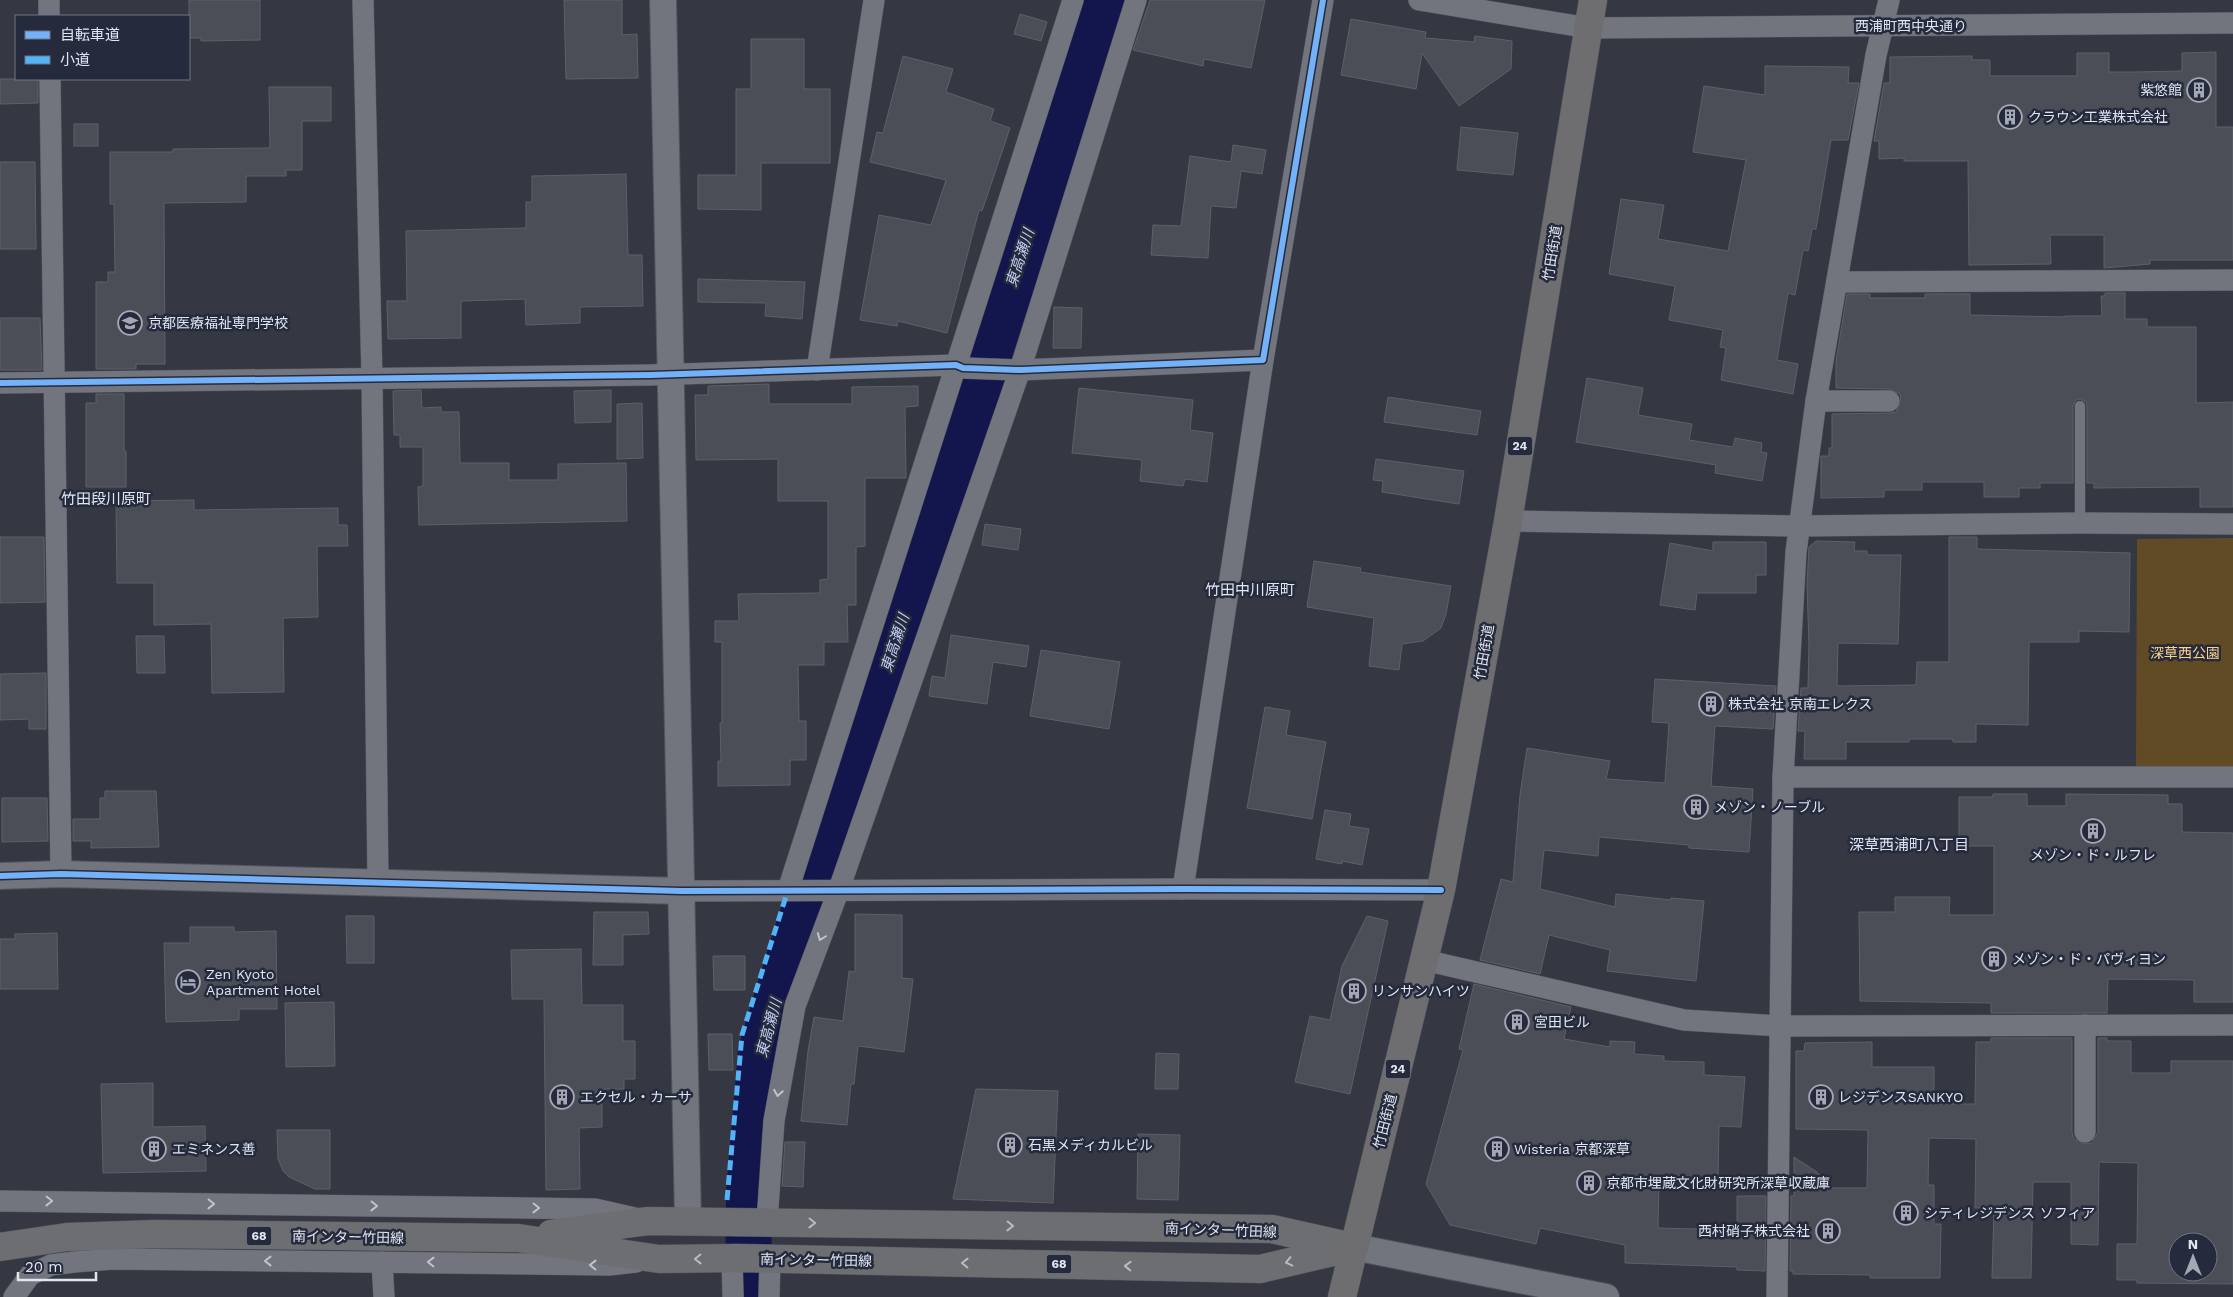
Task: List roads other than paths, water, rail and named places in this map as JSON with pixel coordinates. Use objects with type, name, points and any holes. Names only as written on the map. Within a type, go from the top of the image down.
[{"type":"highway","name":"竹田街道","points":[[1342,1297],[1441,890],[1508,521],[1593,0]]},
{"type":"main road","name":"南インター竹田線","points":[[518,1238],[648,1221],[688,1221],[1272,1229],[1354,1247]]},
{"type":"main road","name":"南インター竹田線","points":[[0,1247],[67,1237],[156,1234],[518,1238],[659,1259],[750,1258],[1260,1269],[1354,1247]]},
{"type":"street","points":[[48,0],[49,15]]},
{"type":"street","points":[[363,0],[372,379],[378,882]]},
{"type":"street","points":[[663,0],[688,1221]]},
{"type":"street","points":[[817,370],[874,0]]},
{"type":"street","points":[[790,890],[959,366],[1073,0]]},
{"type":"street","points":[[765,1222],[774,1121],[795,1006],[1015,370],[1136,0]]},
{"type":"street","points":[[1183,889],[1263,360],[1323,0]]},
{"type":"street","name":"西浦町西中央通り","points":[[1419,0],[1589,28],[2233,23]]},
{"type":"street","points":[[1777,1297],[1782,777],[1796,552],[1816,401],[1888,0]]},
{"type":"street","points":[[50,80],[60,874]]},
{"type":"street","points":[[1837,282],[2233,280]]},
{"type":"street","points":[[0,383],[671,375],[959,366],[1015,370],[1263,360]]},
{"type":"street","points":[[1816,401],[1889,401]]},
{"type":"street","points":[[1508,521],[1799,526],[2080,523],[2233,524]]},
{"type":"street","points":[[1782,777],[2233,777]]},
{"type":"street","points":[[0,876],[60,874],[681,891],[1441,890]]},
{"type":"street","points":[[1424,960],[1684,1020],[1781,1026],[2233,1025]]},
{"type":"street","points":[[2085,1025],[2085,1132]]},
{"type":"street","points":[[0,1201],[595,1209],[648,1221]]},
{"type":"street","points":[[1354,1247],[1606,1297]]},
{"type":"street","points":[[733,1297],[750,1258]]},
{"type":"street","points":[[750,1258],[769,1297]]},
{"type":"street","points":[[14,1297],[30,1275],[51,1266],[74,1262],[114,1260],[382,1262],[609,1266],[659,1259]]},
{"type":"street","points":[[382,1262],[384,1297]]},
{"type":"lane","points":[[2080,406],[2080,523]]},
{"type":"waterway","name":"東高瀬川","points":[[748,1297],[749,1192],[761,1051],[799,926],[894,646],[1104,0]]},
{"type":"place","name":"紫悠館","points":[[2199,90]]},
{"type":"place","name":"クラウン工業株式会社","points":[[2010,117]]},
{"type":"place","name":"京都医療福祉専門学校","points":[[130,323]]},
{"type":"place","name":"株式会社 京南エレクス","points":[[1711,704]]},
{"type":"place","name":"メゾン・ノーブル","points":[[1696,807]]},
{"type":"place","name":"メゾン・ド・ルフレ","points":[[2093,831]]},
{"type":"place","name":"メゾン・ド・パヴィヨン","points":[[1994,959]]},
{"type":"place","name":"Zen Kyoto Apartment Hotel","points":[[188,982]]},
{"type":"place","name":"リンサンハイツ","points":[[1354,991]]},
{"type":"place","name":"宮田ビル","points":[[1517,1022]]},
{"type":"place","name":"エクセル・カーサ","points":[[562,1097]]},
{"type":"place","name":"レジデンスSANKYO","points":[[1821,1097]]},
{"type":"place","name":"石黒メディカルビル","points":[[1010,1145]]},
{"type":"place","name":"エミネンス善","points":[[154,1149]]},
{"type":"place","name":"Wisteria 京都深草","points":[[1497,1149]]},
{"type":"place","name":"京都市埋蔵文化財研究所深草収蔵庫","points":[[1589,1183]]},
{"type":"place","name":"シティレジデンス ソフィア","points":[[1906,1213]]},
{"type":"place","name":"西村硝子株式会社","points":[[1828,1231]]},
{"type":"district","name":"竹田段川原町","points":[[106,499]]},
{"type":"district","name":"竹田中川原町","points":[[1250,590]]},
{"type":"district","name":"深草西浦町八丁目","points":[[1909,845]]},
{"type":"park label","name":"深草西公園","points":[[2185,653]]}]
